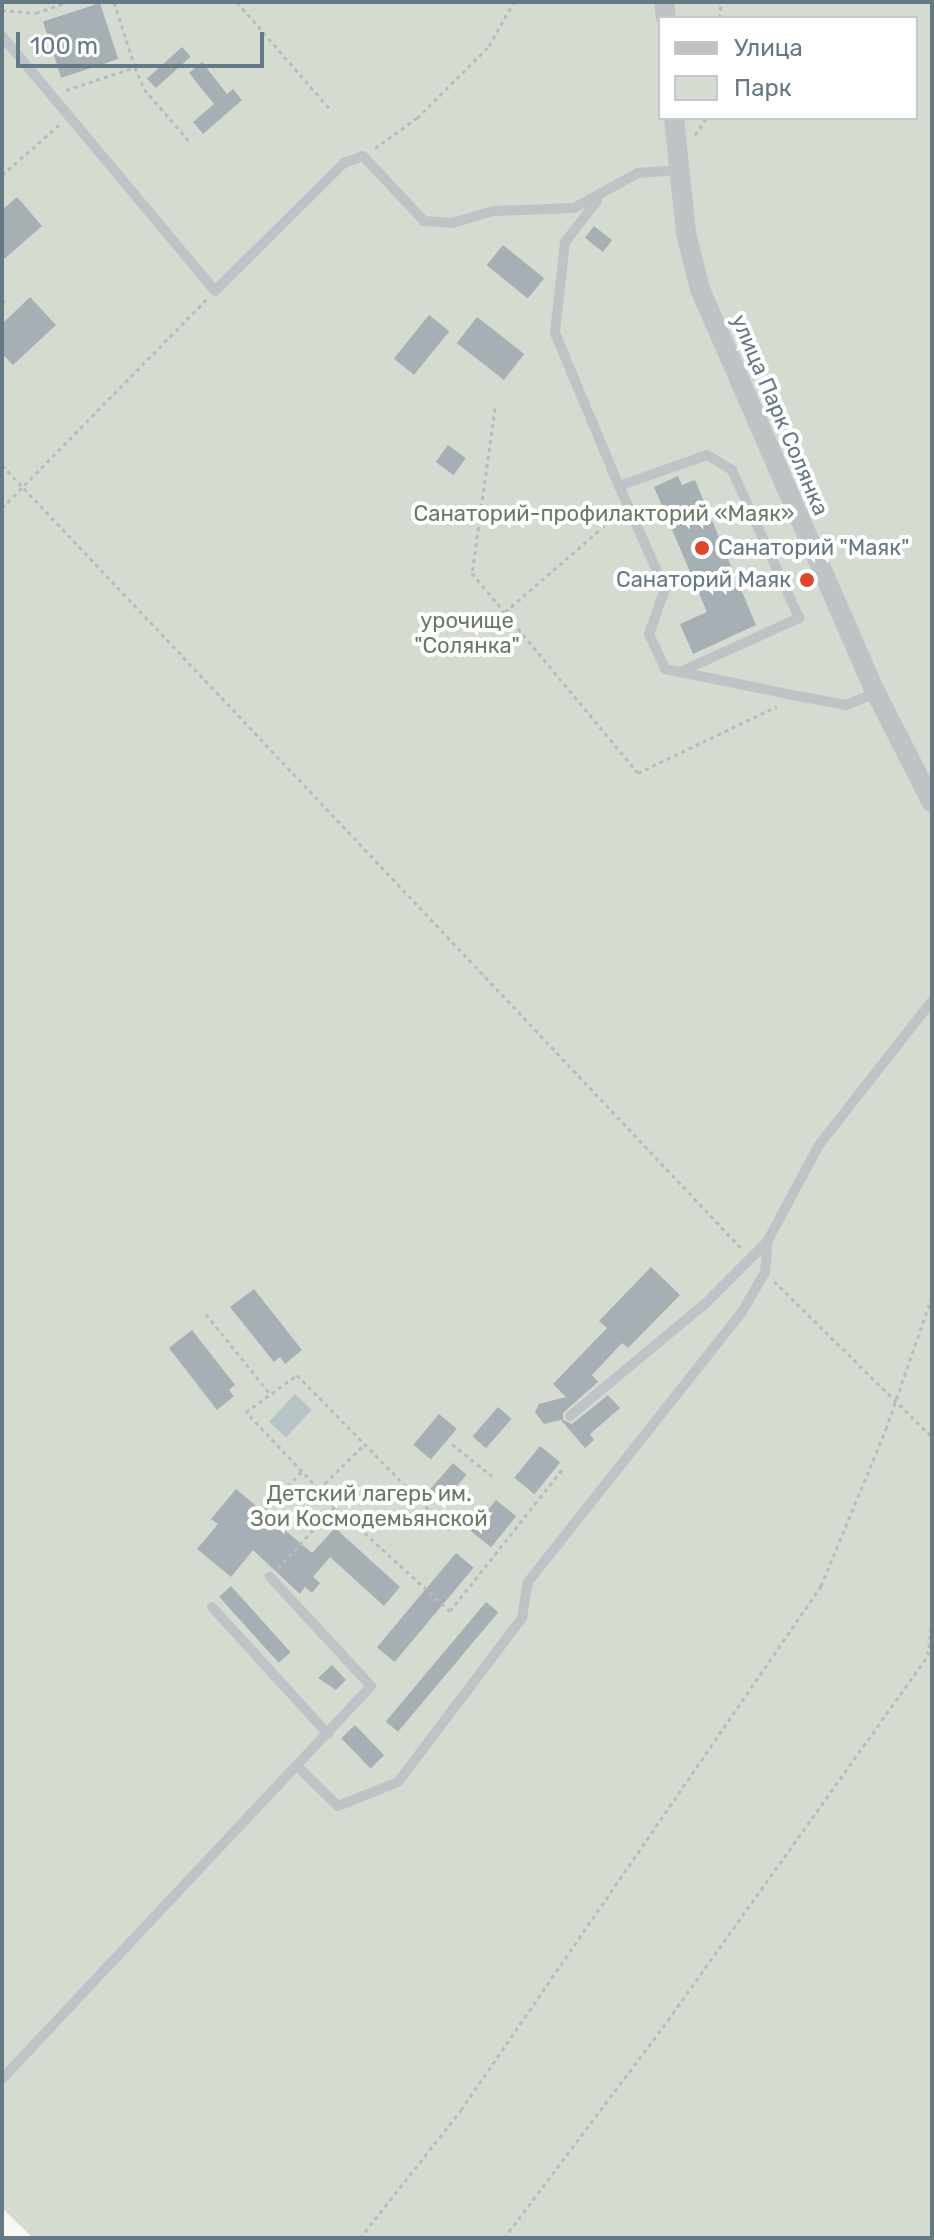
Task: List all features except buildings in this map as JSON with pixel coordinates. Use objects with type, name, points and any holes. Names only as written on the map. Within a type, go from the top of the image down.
[{"type":"street","name":"улица Парк Солянка","points":[[674,120],[686,233],[700,289],[876,693],[932,803]]},
{"type":"lane","points":[[2,36],[215,291],[344,163],[363,156],[424,221],[452,223],[493,211],[563,210],[600,198],[638,173],[678,170]]},
{"type":"lane","points":[[600,198],[565,242],[555,333],[665,589],[649,634],[665,669],[846,705],[876,693]]},
{"type":"lane","points":[[619,486],[696,455],[726,462],[799,618],[680,672]]},
{"type":"lane","points":[[570,1416],[753,1260],[768,1240],[819,1145],[932,1001]]},
{"type":"lane","points":[[298,1767],[338,1806],[398,1782],[522,1618],[528,1582],[742,1312],[765,1272],[768,1240]]},
{"type":"lane","points":[[2,2079],[371,1686],[270,1577]]},
{"type":"lane","points":[[212,1607],[328,1734]]},
{"type":"path","points":[[2,10],[36,13],[68,2]]},
{"type":"path","points":[[114,2],[144,89],[189,141]]},
{"type":"path","points":[[237,2],[329,108]]},
{"type":"path","points":[[363,156],[417,118],[489,46],[514,2]]},
{"type":"path","points":[[51,95],[135,67]]},
{"type":"path","points":[[2,175],[69,117]]},
{"type":"path","points":[[2,508],[215,291]]},
{"type":"path","points":[[2,299],[6,304]]},
{"type":"path","points":[[495,408],[472,573],[638,773],[798,696]]},
{"type":"path","points":[[2,465],[753,1260]]},
{"type":"path","points":[[505,612],[627,505]]},
{"type":"path","points":[[765,1272],[932,1437]]},
{"type":"path","points":[[360,2238],[461,2110],[821,1586],[886,1429],[893,1399],[932,1296]]},
{"type":"path","points":[[206,1314],[270,1394]]},
{"type":"path","points":[[449,1530],[297,1375],[246,1412],[335,1506],[450,1611],[564,1467]]},
{"type":"path","points":[[452,1444],[492,1476]]},
{"type":"path","points":[[319,1489],[364,1445]]},
{"type":"path","points":[[265,1509],[302,1471]]},
{"type":"path","points":[[270,1577],[335,1506]]},
{"type":"path","points":[[504,2238],[668,2020],[928,1655],[932,1617]]},
{"type":"green space","name":"урочище \"Солянка\"","points":[[2,2],[932,2],[932,2238],[33,2238],[2,2208]]},
{"type":"shaded area","points":[[295,1394],[312,1410],[286,1437],[269,1422]]},
{"type":"place","name":"Санаторий \"Маяк\"","points":[[702,548]]},
{"type":"place","name":"Санаторий Маяк","points":[[807,580]]},
{"type":"park label","name":"Санаторий-профилакторий «Маяк»","points":[[604,514]]},
{"type":"park label","name":"Детский лагерь им. Зои Космодемьянской","points":[[369,1506]]}]
